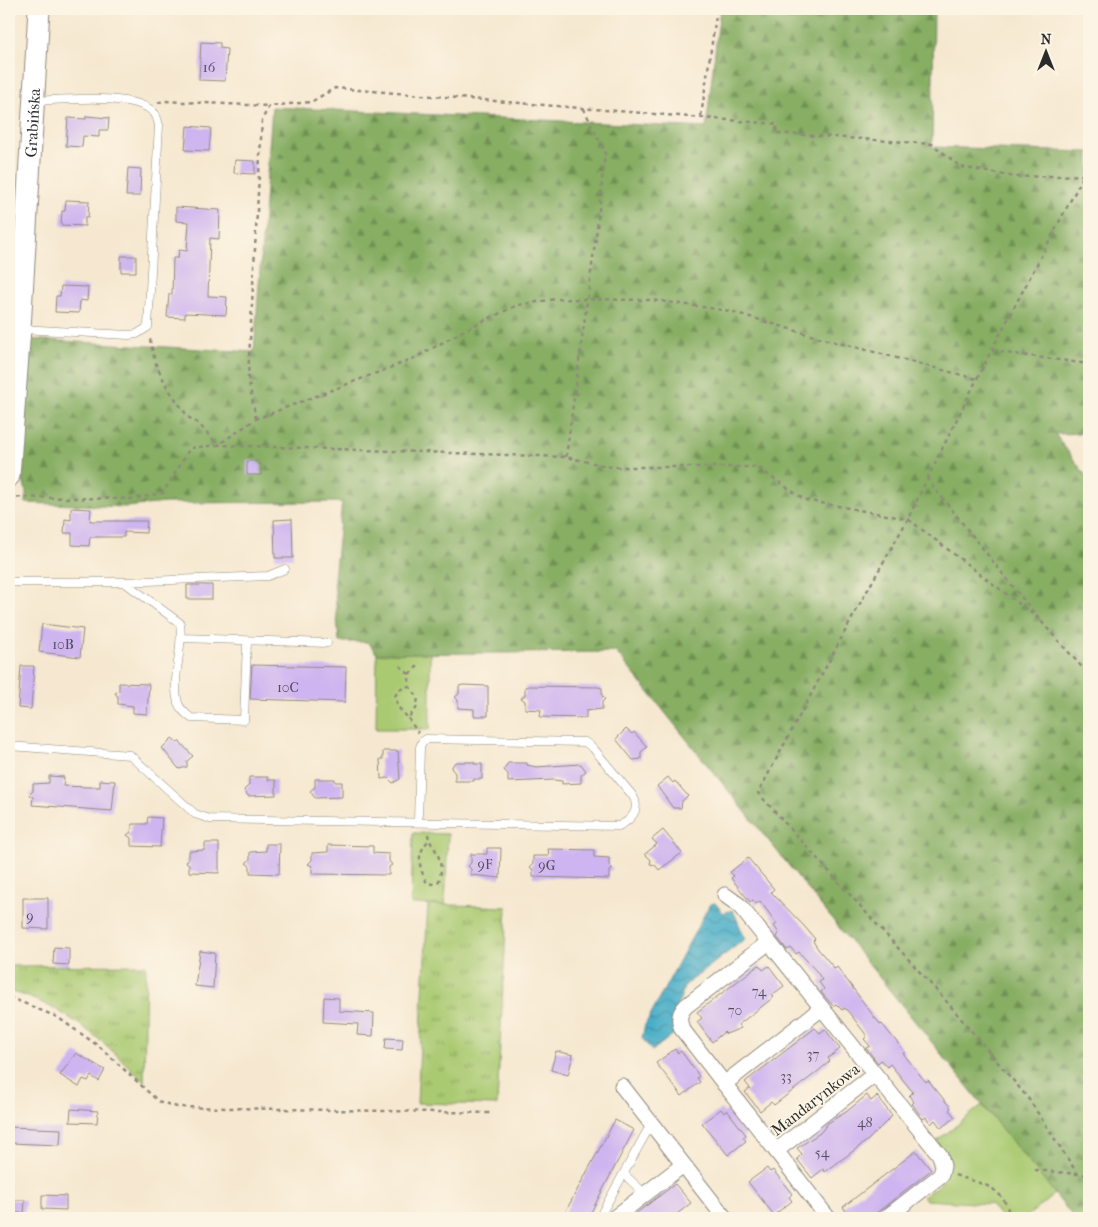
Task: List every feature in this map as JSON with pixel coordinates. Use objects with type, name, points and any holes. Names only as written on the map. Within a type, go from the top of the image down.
[{"type":"street","name":"Grabińska","points":[[9,476],[40,9]]},
{"type":"street","name":"Mandarynkowa","points":[[725,895],[738,905],[769,942],[940,1155],[943,1166],[938,1178],[886,1218]]},
{"type":"street","name":"Mandarynkowa","points":[[769,942],[686,1006],[680,1016],[682,1029],[828,1218]]},
{"type":"street","points":[[724,1084],[822,1008]]},
{"type":"street","name":"Mandarynkowa","points":[[776,1151],[875,1074]]},
{"type":"street","points":[[622,1086],[724,1218]]},
{"type":"street","points":[[614,1218],[683,1165]]},
{"type":"lane","points":[[20,329],[128,335],[137,334],[148,328],[159,125],[155,114],[148,108],[126,101],[98,98],[34,101]]},
{"type":"lane","points":[[9,582],[124,582],[268,576],[285,569]]},
{"type":"lane","points":[[124,582],[180,623],[182,638],[178,665],[178,703],[191,718],[244,720],[247,641]]},
{"type":"lane","points":[[182,638],[327,643]]},
{"type":"lane","points":[[9,746],[130,755],[195,814],[205,819],[620,826],[633,816],[636,804],[628,789],[593,748],[585,742],[426,739],[422,742],[418,822]]},
{"type":"lane","points":[[599,1218],[619,1181],[625,1175],[651,1124]]},
{"type":"lane","points":[[625,1175],[645,1194]]},
{"type":"path","points":[[700,117],[717,9]]},
{"type":"path","points":[[148,108],[163,101],[269,106],[311,102],[335,88],[777,124],[776,132],[932,144],[961,167],[1015,177],[1089,175]]},
{"type":"path","points":[[256,418],[248,377],[249,350],[262,120],[269,106]]},
{"type":"path","points":[[566,457],[597,228],[605,153],[583,107]]},
{"type":"path","points":[[1077,1173],[1028,1098],[1016,1083],[948,1002],[758,793],[862,598],[908,519],[991,350],[1084,175]]},
{"type":"path","points":[[218,445],[256,418],[413,359],[472,326],[518,305],[556,300],[653,300],[730,310],[817,337],[977,379]]},
{"type":"path","points":[[148,328],[155,362],[167,387],[188,417],[199,424],[218,445]]},
{"type":"path","points":[[991,350],[1089,364]]},
{"type":"path","points":[[9,497],[133,499],[163,493],[190,448],[218,445],[566,457],[610,467],[757,467],[805,500],[908,519],[1039,619]]},
{"type":"path","points":[[927,479],[1039,619],[1089,675]]},
{"type":"path","points":[[400,666],[409,674],[409,686]]},
{"type":"path","points":[[409,674],[418,666]]},
{"type":"path","points":[[408,718],[416,709],[418,702],[414,690],[409,686]]},
{"type":"path","points":[[409,686],[399,690],[395,696],[398,707],[408,718],[422,742]]},
{"type":"path","points":[[428,830],[429,840],[438,853],[441,867],[439,881],[433,884],[427,882],[419,861],[420,852],[429,840]]},
{"type":"path","points":[[9,997],[65,1022],[100,1047],[158,1100],[177,1107],[490,1112]]},
{"type":"path","points":[[1035,1170],[1089,1175]]},
{"type":"path","points":[[948,1172],[996,1190],[1006,1202],[1010,1218]]},
{"type":"green space","points":[[720,9],[934,9],[932,147],[1089,152],[1089,433],[1055,434],[1089,480],[1089,1218],[1074,1218],[616,652],[377,654],[368,642],[339,642],[334,579],[342,502],[165,503],[126,507],[26,503],[26,490],[18,467],[9,338],[254,352],[272,107],[706,128]]},
{"type":"green space","points":[[430,653],[430,729],[376,729],[377,654]]},
{"type":"green space","points":[[413,833],[448,834],[445,905],[411,904]]},
{"type":"green space","points":[[428,904],[507,907],[497,1105],[417,1103]]},
{"type":"green space","points":[[146,965],[144,1082],[99,1039],[83,1027],[49,1006],[9,991],[9,966]]},
{"type":"green space","points":[[982,1105],[1055,1194],[1025,1218],[1002,1218],[990,1204],[926,1200],[923,1197],[942,1182],[937,1141]]},
{"type":"water","points":[[715,903],[723,913],[733,910],[745,939],[684,986],[673,1020],[675,1033],[652,1051],[642,1038],[645,1025],[710,904]]},
{"type":"building","points":[[201,42],[220,43],[220,48],[227,49],[225,81],[199,80]]},
{"type":"building","points":[[86,116],[109,118],[108,130],[99,130],[99,137],[83,136],[82,147],[66,146],[68,118],[86,119]]},
{"type":"building","points":[[187,126],[211,128],[209,151],[185,150]]},
{"type":"building","points":[[235,160],[255,161],[255,174],[234,173]]},
{"type":"building","points":[[128,168],[141,169],[140,196],[126,196]]},
{"type":"building","points":[[66,200],[89,201],[88,217],[85,217],[85,226],[61,225],[62,211],[65,211]]},
{"type":"building","points":[[176,207],[220,210],[219,239],[210,238],[208,296],[227,297],[226,315],[185,313],[185,318],[167,317],[169,294],[172,294],[173,258],[178,258],[179,250],[187,251],[189,222],[176,221]]},
{"type":"building","points":[[121,256],[136,256],[136,272],[121,272]]},
{"type":"building","points":[[61,286],[88,287],[87,301],[80,300],[79,313],[55,312],[56,296],[60,296]]},
{"type":"building","points":[[247,461],[258,461],[258,464],[261,464],[261,475],[247,475]]},
{"type":"building","points":[[71,508],[91,509],[90,521],[147,521],[146,533],[124,532],[124,537],[90,537],[89,546],[72,545],[72,533],[64,533],[65,519],[71,520]]},
{"type":"building","points":[[292,519],[293,558],[275,558],[274,520]]},
{"type":"building","points":[[187,585],[212,585],[212,599],[187,599]]},
{"type":"building","points":[[42,624],[83,629],[80,657],[39,652]]},
{"type":"building","points":[[252,665],[346,667],[345,702],[250,699]]},
{"type":"building","points":[[21,666],[34,666],[31,709],[18,708]]},
{"type":"building","points":[[119,683],[149,684],[147,714],[133,713],[133,706],[118,704],[118,697],[115,693],[119,691]]},
{"type":"building","points":[[459,686],[488,686],[488,716],[474,716],[474,709],[458,708],[458,700],[455,697],[459,694]]},
{"type":"building","points":[[525,687],[598,687],[602,688],[602,696],[605,699],[602,702],[602,709],[586,711],[586,718],[540,717],[541,710],[525,709],[525,701],[521,698],[525,695]]},
{"type":"building","points":[[626,729],[632,734],[634,732],[647,747],[641,752],[641,759],[633,760],[616,739]]},
{"type":"building","points":[[172,738],[178,743],[179,741],[193,756],[187,761],[187,767],[179,769],[162,748]]},
{"type":"building","points":[[383,751],[398,751],[400,779],[393,783],[388,778],[381,779],[380,759],[383,759]]},
{"type":"building","points":[[455,762],[482,764],[482,779],[455,781],[455,773],[451,768]]},
{"type":"building","points":[[508,763],[527,763],[527,765],[536,767],[581,764],[586,771],[581,775],[581,783],[562,784],[562,781],[554,780],[508,782],[508,774],[504,770]]},
{"type":"building","points":[[49,776],[64,777],[63,786],[100,787],[100,780],[115,781],[112,811],[32,805],[33,797],[29,795],[33,791],[33,784],[49,783]]},
{"type":"building","points":[[249,777],[268,777],[268,780],[276,780],[276,795],[248,796],[244,790],[249,785]]},
{"type":"building","points":[[668,777],[673,783],[675,781],[688,796],[682,801],[681,808],[673,808],[657,786]]},
{"type":"building","points":[[315,779],[335,779],[335,782],[342,782],[342,797],[315,798],[310,791],[315,787]]},
{"type":"building","points":[[148,817],[162,818],[160,847],[131,846],[131,838],[127,835],[131,832],[132,824],[147,824]]},
{"type":"building","points":[[663,830],[682,853],[659,870],[655,865],[650,864],[651,860],[645,854],[657,844],[652,839]]},
{"type":"building","points":[[205,843],[219,843],[219,873],[189,872],[189,864],[186,862],[189,858],[189,851],[205,850]]},
{"type":"building","points":[[266,844],[280,844],[279,874],[250,873],[250,866],[246,863],[250,859],[250,852],[266,851]]},
{"type":"building","points":[[328,845],[373,846],[373,853],[389,854],[389,861],[392,865],[389,867],[389,875],[312,874],[312,866],[308,864],[312,860],[312,853],[328,852]]},
{"type":"building","points":[[487,848],[501,848],[500,878],[471,875],[471,869],[468,866],[471,863],[471,854],[487,854]]},
{"type":"building","points":[[548,849],[594,850],[594,857],[609,858],[609,865],[613,869],[609,871],[609,879],[533,877],[533,870],[530,867],[533,864],[533,856],[549,856]]},
{"type":"building","points":[[748,858],[774,889],[771,892],[815,939],[813,941],[818,949],[835,969],[837,967],[875,1018],[905,1052],[903,1053],[920,1075],[926,1082],[928,1080],[951,1108],[949,1110],[955,1117],[941,1128],[935,1120],[931,1124],[926,1117],[923,1119],[912,1104],[914,1102],[909,1096],[913,1092],[890,1064],[887,1067],[881,1060],[878,1063],[866,1048],[870,1046],[864,1039],[867,1036],[851,1015],[845,1008],[842,1010],[836,1004],[833,1006],[821,992],[824,989],[819,982],[822,980],[817,972],[799,952],[796,954],[791,948],[787,950],[777,937],[779,933],[774,926],[777,924],[760,901],[756,904],[753,900],[750,902],[731,878],[734,876],[730,872]]},
{"type":"building","points":[[23,898],[48,898],[48,929],[23,928]]},
{"type":"building","points":[[54,947],[69,948],[69,965],[53,964]]},
{"type":"building","points":[[200,951],[215,953],[213,988],[195,986]]},
{"type":"building","points":[[759,965],[763,970],[769,966],[784,986],[772,995],[774,997],[738,1025],[741,1028],[726,1034],[724,1032],[712,1042],[697,1022],[702,1018],[697,1012]]},
{"type":"building","points":[[324,997],[339,998],[339,1011],[374,1013],[373,1036],[357,1035],[358,1024],[323,1022]]},
{"type":"building","points":[[815,1028],[820,1033],[825,1029],[840,1049],[828,1058],[830,1061],[816,1073],[774,1105],[771,1102],[760,1111],[745,1092],[750,1088],[745,1082]]},
{"type":"building","points":[[386,1038],[403,1039],[402,1050],[385,1049]]},
{"type":"building","points":[[675,1049],[678,1053],[681,1051],[699,1076],[697,1078],[700,1082],[682,1096],[656,1063]]},
{"type":"building","points":[[556,1051],[573,1055],[568,1075],[551,1070]]},
{"type":"building","points":[[76,1053],[105,1070],[99,1081],[91,1076],[88,1081],[83,1079],[79,1087],[60,1075]]},
{"type":"building","points":[[867,1095],[871,1101],[877,1096],[892,1116],[868,1140],[825,1172],[823,1169],[812,1178],[797,1159],[802,1154],[797,1148],[820,1133],[828,1123],[846,1112]]},
{"type":"building","points":[[71,1109],[98,1111],[97,1123],[70,1122]]},
{"type":"building","points":[[721,1109],[724,1113],[727,1110],[746,1135],[743,1137],[746,1141],[728,1155],[702,1123]]},
{"type":"building","points":[[615,1120],[634,1130],[588,1218],[562,1218]]},
{"type":"building","points":[[9,1127],[61,1129],[60,1145],[9,1143]]},
{"type":"building","points":[[916,1151],[931,1170],[870,1218],[851,1218],[843,1207]]},
{"type":"building","points":[[767,1168],[770,1172],[773,1170],[792,1194],[789,1197],[792,1201],[774,1215],[748,1182]]},
{"type":"building","points":[[675,1184],[691,1203],[672,1218],[630,1218]]},
{"type":"building","points":[[42,1195],[66,1196],[66,1210],[42,1209]]},
{"type":"building","points":[[9,1200],[25,1200],[24,1213],[9,1213]]}]
